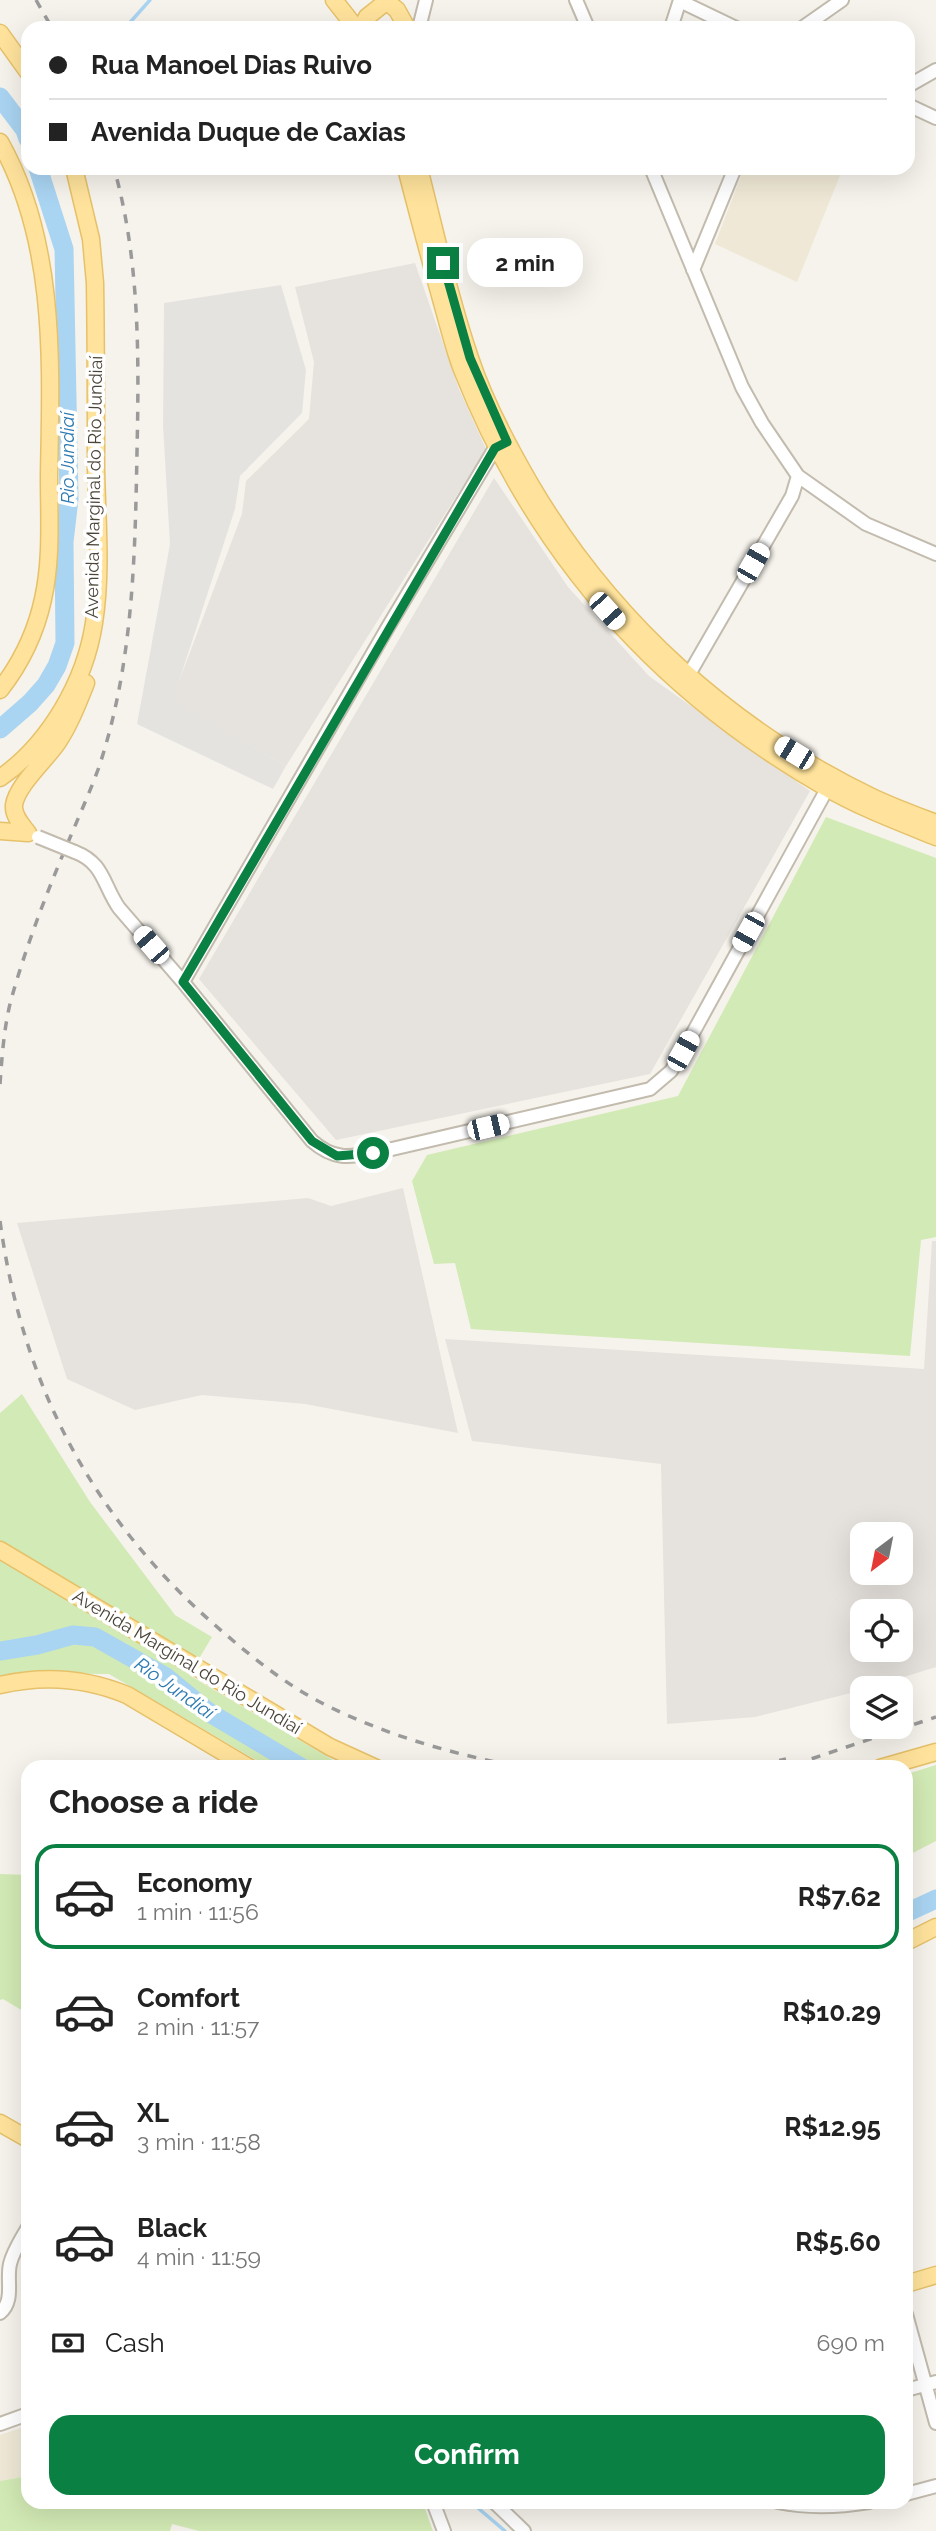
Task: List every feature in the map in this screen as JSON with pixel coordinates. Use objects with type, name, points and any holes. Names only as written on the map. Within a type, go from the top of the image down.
[{"type":"main road","points":[[334,0],[353,21]]},
{"type":"main road","points":[[364,21],[388,0],[403,21]]},
{"type":"main road","points":[[0,33],[21,62]]},
{"type":"main road","points":[[0,142],[27,205],[44,278],[50,444],[44,596],[37,624],[24,653],[0,690]]},
{"type":"main road","name":"Avenida Marginal do Rio Jundiaí","points":[[0,778],[29,754],[61,711],[80,671],[94,626],[97,573],[95,283],[91,239],[76,175]]},
{"type":"main road","points":[[408,175],[461,369],[546,532],[576,575],[625,631],[682,687],[721,719],[827,789],[936,837]]},
{"type":"main road","points":[[421,175],[470,358],[501,445],[600,585],[688,676],[752,726],[832,777],[874,798],[936,823]]},
{"type":"main road","points":[[33,835],[15,814],[15,801],[60,738],[72,716],[89,673],[95,649],[94,626]]},
{"type":"main road","points":[[0,831],[33,835]]},
{"type":"main road","name":"Avenida Marginal do Rio Jundiaí","points":[[0,1550],[330,1747],[358,1760]]},
{"type":"main road","points":[[0,1685],[61,1678],[107,1687],[127,1695],[237,1760]]},
{"type":"main road","points":[[908,1760],[936,1752]]},
{"type":"main road","points":[[913,1938],[936,1927]]},
{"type":"main road","points":[[0,2123],[21,2135]]},
{"type":"main road","points":[[913,2282],[936,2275]]},
{"type":"street","points":[[421,21],[426,0]]},
{"type":"street","points":[[576,0],[585,21]]},
{"type":"street","points":[[673,21],[680,0],[722,21]]},
{"type":"street","points":[[812,21],[842,0]]},
{"type":"street","points":[[915,82],[936,70]]},
{"type":"street","points":[[915,108],[936,118]]},
{"type":"street","points":[[654,175],[742,387],[762,423],[798,476],[866,524],[936,554]]},
{"type":"street","points":[[692,270],[732,175]]},
{"type":"street","points":[[183,982],[501,445]]},
{"type":"street","points":[[688,676],[792,496],[798,476]]},
{"type":"street","points":[[33,835],[94,862],[120,908],[312,1141],[337,1156],[379,1153],[650,1089],[671,1071],[683,1051],[827,789]]},
{"type":"street","points":[[0,2313],[7,2307],[10,2260],[21,2240]]},
{"type":"street","points":[[913,2334],[930,2383],[936,2423]]},
{"type":"street","points":[[913,2388],[930,2383]]},
{"type":"street","points":[[0,2424],[21,2416]]},
{"type":"street","points":[[913,2492],[936,2486]]},
{"type":"street","points":[[436,2509],[444,2531]]},
{"type":"street","points":[[501,2509],[524,2531]]},
{"type":"shaded area","points":[[741,175],[840,175],[797,282],[715,244]]},
{"type":"shaded area","points":[[415,263],[459,389],[486,449],[286,766],[172,700],[242,514],[246,481],[309,419],[314,362],[295,287]]},
{"type":"shaded area","points":[[281,285],[306,370],[302,413],[240,476],[235,509],[173,700],[286,766],[273,789],[137,724],[170,544],[163,426],[164,303]]},
{"type":"shaded area","points":[[494,478],[568,587],[649,676],[810,791],[650,1074],[336,1140],[199,979]]},
{"type":"shaded area","points":[[403,1188],[458,1433],[305,1404],[202,1395],[135,1410],[67,1379],[17,1223],[308,1198],[331,1206]]},
{"type":"shaded area","points":[[932,1241],[936,1241],[936,1667],[907,1676],[850,1676],[850,1693],[755,1717],[667,1724],[661,1464],[472,1441],[445,1339],[924,1369]]},
{"type":"shaded area","points":[[21,2428],[21,2477],[0,2481],[0,2435]]},
{"type":"green space","points":[[826,817],[936,858],[936,1237],[921,1240],[910,1356],[471,1329],[455,1263],[434,1264],[412,1181],[427,1155],[678,1096]]},
{"type":"green space","points":[[22,1394],[90,1502],[175,1615],[212,1637],[189,1675],[333,1760],[256,1760],[109,1674],[14,1673],[0,1676],[0,1413]]},
{"type":"green space","points":[[936,1765],[936,1841],[913,1853],[913,1772]]},
{"type":"green space","points":[[0,1874],[21,1875],[21,2010],[3,1999],[0,2000]]},
{"type":"green space","points":[[21,2477],[21,2509],[425,2509],[433,2531],[199,2531],[172,2524],[170,2531],[0,2531],[0,2481]]},
{"type":"waterway","points":[[131,21],[150,0]]},
{"type":"waterway","name":"Rio Jundiaí","points":[[0,97],[21,125]]},
{"type":"waterway","name":"Rio Jundiaí","points":[[0,729],[46,685],[57,666],[65,643],[64,542],[69,499],[64,249],[40,175]]},
{"type":"waterway","name":"Rio Jundiaí","points":[[0,1651],[73,1635],[95,1637],[166,1677],[210,1713],[289,1760]]},
{"type":"waterway","name":"Rio Jundiaí","points":[[913,1910],[936,1899]]},
{"type":"waterway","points":[[479,2509],[505,2531]]},
{"type":"railway","points":[[36,0],[48,21]]},
{"type":"railway","points":[[0,1084],[11,1000],[37,919],[99,767],[119,690],[125,651],[135,532],[137,345],[129,238],[116,175]]},
{"type":"railway","points":[[0,1221],[11,1281],[26,1338],[45,1392],[70,1444],[99,1493],[133,1540],[172,1584],[253,1657],[318,1701],[368,1724],[419,1742],[489,1760]]},
{"type":"railway","points":[[808,1760],[936,1717]]},
{"type":"railway","points":[[781,1760],[786,1759]]},
{"type":"route","points":[[373,1153],[337,1156],[321,1149],[312,1141],[183,982],[495,448],[507,442],[470,358],[443,263]]}]
